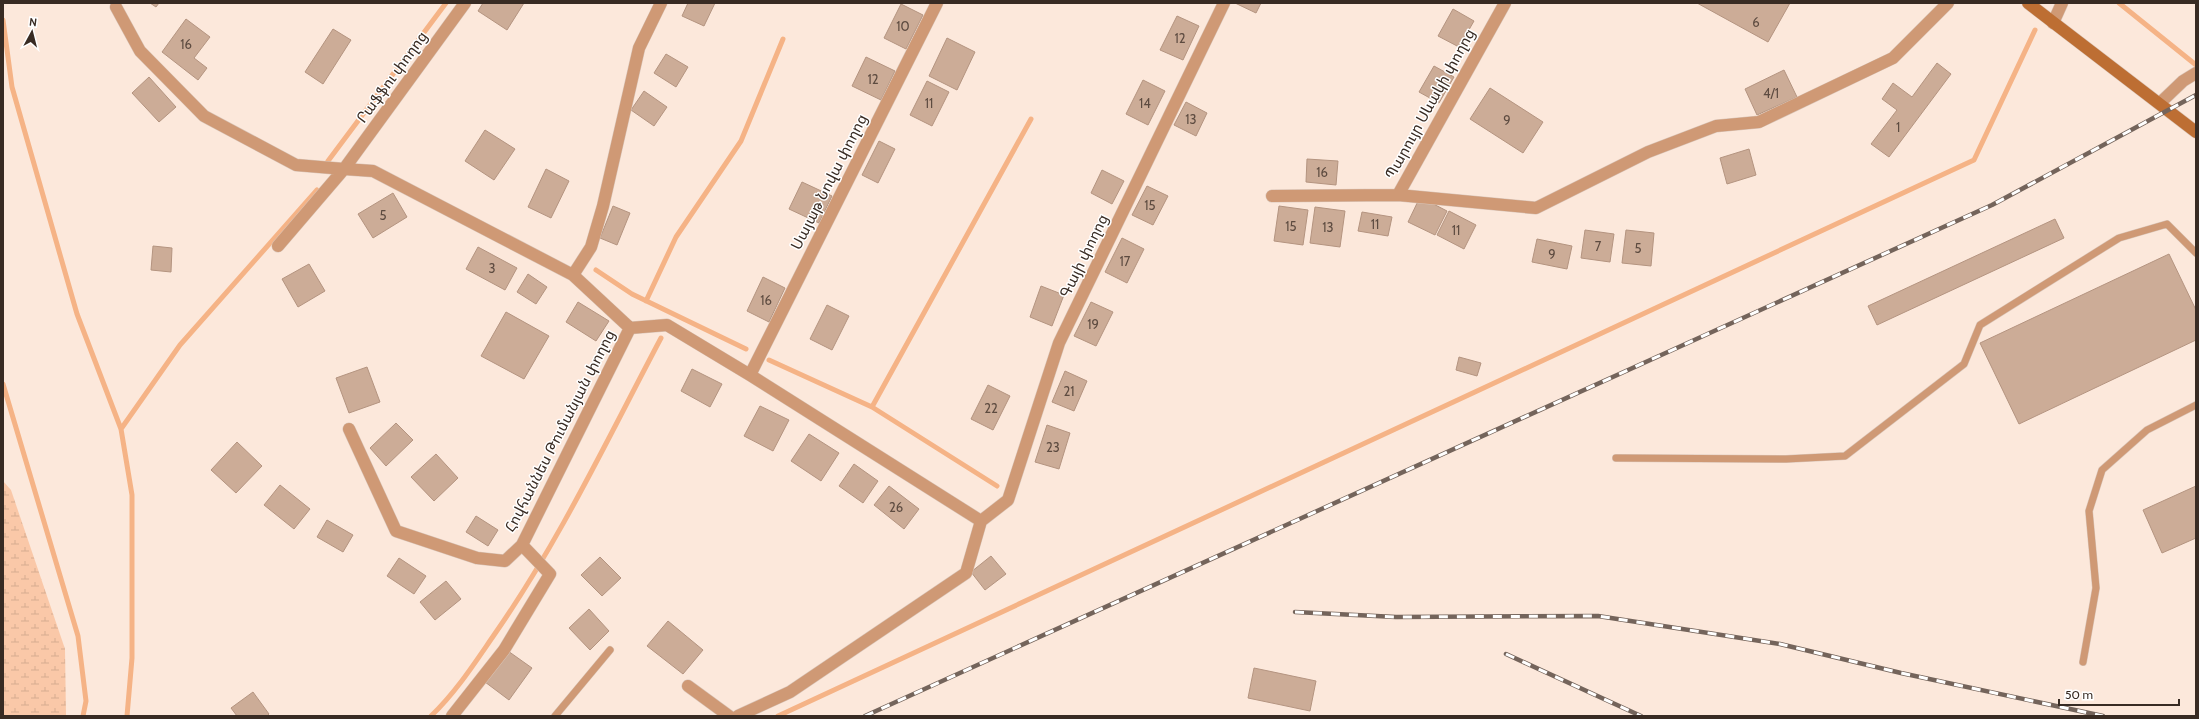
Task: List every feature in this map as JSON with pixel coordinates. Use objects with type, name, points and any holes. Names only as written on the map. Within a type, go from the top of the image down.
[{"type":"main road","points":[[2028,3],[2196,132]]},
{"type":"street","name":"Րաֆֆու փողոց","points":[[278,246],[344,169],[465,3]]},
{"type":"street","points":[[574,274],[591,247],[603,206],[638,48],[661,3]]},
{"type":"street","name":"Սայաթ Նովա փողոց","points":[[750,374],[937,3]]},
{"type":"street","name":"Գայի փողոց","points":[[981,521],[1008,500],[1059,343],[1224,3]]},
{"type":"street","name":"Պարույր Սևակի փողոց","points":[[1272,196],[1398,195],[1505,3]]},
{"type":"street","points":[[1398,195],[1536,208],[1648,152],[1716,126],[1759,122],[1893,58],[1948,3]]},
{"type":"street","points":[[2053,23],[2062,3]]},
{"type":"street","name":"Հովհաննես Թումանյան փողոց","points":[[116,7],[140,51],[204,116],[296,165],[373,171],[574,274],[630,328],[522,545],[505,561],[477,558],[396,531],[349,429]]},
{"type":"street","points":[[2160,103],[2183,81],[2196,73]]},
{"type":"street","points":[[630,328],[667,325],[750,374],[981,521],[966,573],[790,692],[738,716]]},
{"type":"street","points":[[452,716],[504,650],[550,574],[522,545]]},
{"type":"street","points":[[688,686],[729,716]]},
{"type":"lane","points":[[1616,458],[1786,459],[1845,456],[1964,364],[1980,325],[2119,238],[2167,224],[2196,253]]},
{"type":"lane","points":[[2082,662],[2096,588],[2089,511],[2102,470],[2147,430],[2196,405]]},
{"type":"lane","points":[[555,716],[610,650]]},
{"type":"green space","points":[[3,481],[11,490],[65,649],[66,716],[3,716]]},
{"type":"building","points":[[150,3],[159,3],[156,7]]},
{"type":"building","points":[[483,3],[524,3],[507,30],[478,11]]},
{"type":"building","points":[[688,3],[715,3],[704,26],[682,16]]},
{"type":"building","points":[[1235,3],[1261,3],[1256,13]]},
{"type":"building","points":[[1697,3],[1790,3],[1768,42]]},
{"type":"building","points":[[901,4],[923,15],[906,49],[884,38]]},
{"type":"building","points":[[1453,9],[1474,21],[1459,47],[1438,36]]},
{"type":"building","points":[[1177,16],[1199,26],[1183,60],[1160,50]]},
{"type":"building","points":[[186,19],[210,37],[194,58],[207,68],[198,80],[162,52]]},
{"type":"building","points":[[333,29],[351,40],[323,84],[305,72]]},
{"type":"building","points":[[947,38],[975,52],[957,90],[929,76]]},
{"type":"building","points":[[666,54],[688,67],[676,87],[654,73]]},
{"type":"building","points":[[866,57],[895,71],[881,100],[852,86]]},
{"type":"building","points":[[1937,63],[1951,74],[1889,157],[1871,144],[1897,110],[1882,99],[1893,83],[1912,97]]},
{"type":"building","points":[[1434,66],[1454,77],[1439,103],[1419,92]]},
{"type":"building","points":[[1784,70],[1797,97],[1757,115],[1745,89]]},
{"type":"building","points":[[149,77],[176,107],[159,122],[132,93]]},
{"type":"building","points":[[1143,80],[1165,91],[1148,125],[1126,114]]},
{"type":"building","points":[[927,81],[949,92],[932,126],[910,115]]},
{"type":"building","points":[[1490,88],[1543,122],[1523,153],[1470,119]]},
{"type":"building","points":[[644,91],[667,107],[654,126],[631,110]]},
{"type":"building","points":[[1186,102],[1207,113],[1196,136],[1174,125]]},
{"type":"building","points":[[485,130],[515,149],[494,180],[465,161]]},
{"type":"building","points":[[879,141],[895,149],[878,183],[862,175]]},
{"type":"building","points":[[1749,149],[1756,175],[1727,184],[1720,158]]},
{"type":"building","points":[[1307,159],[1338,161],[1336,185],[1306,182]]},
{"type":"building","points":[[546,169],[569,181],[551,218],[528,207]]},
{"type":"building","points":[[1102,170],[1124,181],[1112,204],[1091,193]]},
{"type":"building","points":[[802,182],[832,196],[819,223],[789,209]]},
{"type":"building","points":[[1147,186],[1168,196],[1153,225],[1132,215]]},
{"type":"building","points":[[393,193],[407,217],[373,238],[358,214]]},
{"type":"building","points":[[1420,197],[1447,211],[1435,235],[1408,222]]},
{"type":"building","points":[[613,206],[630,213],[617,245],[600,238]]},
{"type":"building","points":[[1279,206],[1308,210],[1303,245],[1274,241]]},
{"type":"building","points":[[1315,207],[1345,211],[1340,247],[1310,243]]},
{"type":"building","points":[[1449,211],[1476,225],[1464,249],[1437,235]]},
{"type":"building","points":[[1362,212],[1392,217],[1388,236],[1358,231]]},
{"type":"building","points":[[2055,219],[2064,238],[1877,325],[1868,306]]},
{"type":"building","points":[[1585,230],[1614,234],[1610,262],[1581,258]]},
{"type":"building","points":[[1626,230],[1654,233],[1651,266],[1622,263]]},
{"type":"building","points":[[1122,238],[1144,249],[1127,283],[1105,272]]},
{"type":"building","points":[[1537,239],[1572,246],[1567,269],[1532,262]]},
{"type":"building","points":[[153,246],[172,248],[171,272],[151,270]]},
{"type":"building","points":[[478,247],[517,268],[505,290],[466,269]]},
{"type":"building","points":[[2169,254],[2196,310],[2196,340],[2019,424],[1980,343]]},
{"type":"building","points":[[309,264],[325,291],[298,307],[282,279]]},
{"type":"building","points":[[528,274],[547,287],[536,304],[517,292]]},
{"type":"building","points":[[763,277],[785,288],[769,322],[747,311]]},
{"type":"building","points":[[1041,286],[1064,295],[1052,326],[1030,317]]},
{"type":"building","points":[[578,302],[609,321],[596,341],[566,322]]},
{"type":"building","points":[[1091,302],[1113,312],[1096,346],[1074,336]]},
{"type":"building","points":[[827,305],[849,316],[832,350],[810,339]]},
{"type":"building","points":[[506,312],[549,336],[524,379],[481,356]]},
{"type":"building","points":[[1459,357],[1481,363],[1477,376],[1456,370]]},
{"type":"building","points":[[367,367],[380,402],[349,413],[336,378]]},
{"type":"building","points":[[692,369],[722,384],[710,407],[681,391]]},
{"type":"building","points":[[1065,371],[1087,381],[1074,411],[1052,402]]},
{"type":"building","points":[[988,385],[1010,396],[993,430],[971,419]]},
{"type":"building","points":[[760,406],[789,420],[773,451],[744,436]]},
{"type":"building","points":[[396,423],[413,440],[386,466],[370,448]]},
{"type":"building","points":[[1047,425],[1070,433],[1059,469],[1035,462]]},
{"type":"building","points":[[809,434],[839,453],[821,481],[791,461]]},
{"type":"building","points":[[237,442],[262,466],[236,493],[211,470]]},
{"type":"building","points":[[436,454],[458,478],[434,501],[411,477]]},
{"type":"building","points":[[854,464],[878,481],[863,503],[839,486]]},
{"type":"building","points":[[280,485],[310,509],[294,529],[264,505]]},
{"type":"building","points":[[889,486],[919,509],[904,529],[874,505]]},
{"type":"building","points":[[2196,486],[2196,538],[2162,553],[2143,510]]},
{"type":"building","points":[[476,516],[498,530],[488,546],[466,532]]},
{"type":"building","points":[[327,520],[353,535],[343,552],[317,537]]},
{"type":"building","points":[[991,556],[1006,574],[985,590],[971,572]]},
{"type":"building","points":[[600,557],[621,578],[602,596],[581,575]]},
{"type":"building","points":[[399,558],[426,576],[414,594],[387,576]]},
{"type":"building","points":[[446,581],[461,599],[435,620],[420,602]]},
{"type":"building","points":[[589,609],[609,631],[590,650],[569,628]]},
{"type":"building","points":[[668,621],[703,650],[683,674],[647,646]]},
{"type":"building","points":[[508,651],[532,668],[509,700],[485,682]]},
{"type":"building","points":[[1254,668],[1316,681],[1310,711],[1248,698]]},
{"type":"building","points":[[253,692],[269,714],[267,716],[237,716],[231,708]]},
{"type":"waterway","points":[[328,161],[446,3]]},
{"type":"waterway","points":[[2119,3],[2196,65]]},
{"type":"waterway","points":[[3,20],[12,87],[77,314],[121,429],[132,495],[132,658],[127,716]]},
{"type":"waterway","points":[[778,716],[1974,160],[2035,30]]},
{"type":"waterway","points":[[646,301],[676,237],[741,141],[783,39]]},
{"type":"waterway","points":[[872,407],[1031,119]]},
{"type":"waterway","points":[[121,429],[180,345],[317,190]]},
{"type":"waterway","points":[[596,270],[632,294],[746,349]]},
{"type":"waterway","points":[[431,716],[457,687],[518,600],[582,489],[661,338]]},
{"type":"waterway","points":[[769,360],[872,407],[997,486]]},
{"type":"waterway","points":[[3,384],[78,636],[86,701],[83,716]]},
{"type":"railway","points":[[865,716],[1992,205],[2196,95]]},
{"type":"railway","points":[[1295,612],[1396,617],[1598,616],[1780,644],[1901,673],[2103,716]]},
{"type":"railway","points":[[1506,654],[1641,716]]}]
